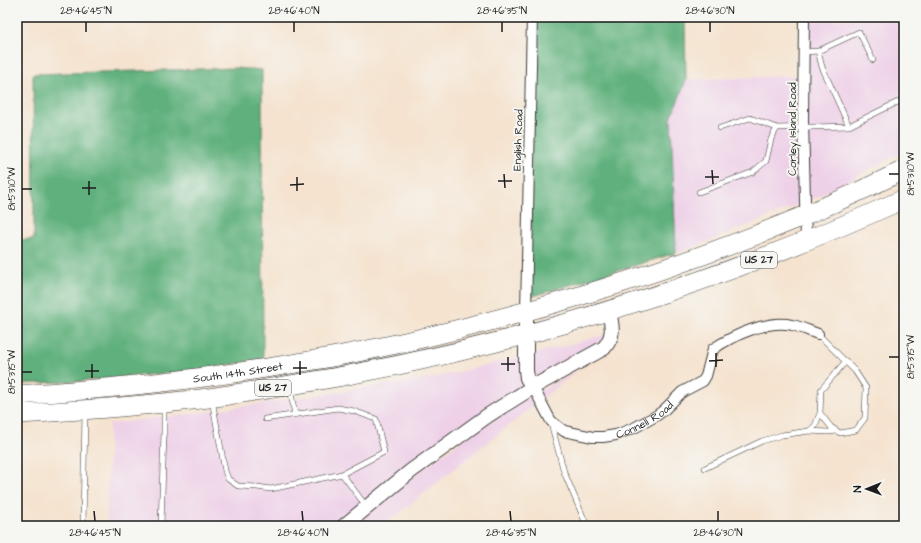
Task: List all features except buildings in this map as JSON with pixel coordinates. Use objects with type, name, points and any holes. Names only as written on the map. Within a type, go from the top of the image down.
[{"type":"highway","name":"US 27","points":[[526,312],[647,275],[725,247],[805,216],[904,170]]},
{"type":"highway","name":"US 27","points":[[525,336],[708,279],[806,241],[904,198]]},
{"type":"highway","name":"South 14th Street","points":[[17,395],[111,388],[182,380],[300,363],[400,344],[526,312]]},
{"type":"highway","name":"South 14th Street","points":[[17,414],[85,410],[212,397],[356,374],[406,364],[525,336]]},
{"type":"highway","points":[[85,410],[87,402],[94,396],[111,388]]},
{"type":"street","name":"English Road","points":[[526,312],[532,17]]},
{"type":"street","name":"Corley Island Road","points":[[804,17],[803,128],[806,241]]},
{"type":"street","points":[[344,526],[411,471],[487,416],[533,387],[604,348],[609,343],[612,335],[609,311]]},
{"type":"street","name":"Connell Road","points":[[526,312],[525,336],[527,378],[551,421],[564,431],[572,434],[593,437],[616,435],[634,428],[656,416],[682,392],[703,381],[706,376],[713,349],[727,339],[768,325],[790,324],[818,334]]},
{"type":"lane","points":[[804,52],[818,51],[859,32],[873,60]]},
{"type":"lane","points":[[818,51],[822,67],[849,126]]},
{"type":"lane","points":[[720,128],[750,118],[777,128],[849,126],[904,99]]},
{"type":"lane","points":[[699,192],[753,172],[766,161],[771,139],[777,128]]},
{"type":"lane","points":[[818,334],[855,371],[866,388],[865,418],[856,430],[840,433],[831,427],[820,413]]},
{"type":"lane","points":[[809,431],[815,426],[820,413],[821,390],[846,361]]},
{"type":"lane","points":[[290,385],[295,414]]},
{"type":"lane","points":[[212,397],[228,479],[238,486],[271,489],[342,474],[384,452],[376,419],[354,411],[338,408],[265,419]]},
{"type":"lane","points":[[161,526],[164,403]]},
{"type":"lane","points":[[83,526],[85,410]]},
{"type":"lane","points":[[551,421],[564,472],[587,526]]},
{"type":"lane","points":[[705,468],[762,442],[782,435],[809,431],[837,431]]},
{"type":"lane","points":[[342,474],[367,507]]},
{"type":"shaded area","points":[[904,17],[904,151],[815,198],[676,253],[671,118],[686,80],[808,75],[807,22]]},
{"type":"shaded area","points":[[607,334],[604,340],[535,381],[532,377],[530,355]]},
{"type":"shaded area","points":[[520,357],[526,386],[408,467],[337,526],[107,526],[109,424],[190,414],[433,378]]},
{"type":"shaded area","points":[[583,366],[383,526],[352,526],[415,474],[491,419]]},
{"type":"green space","points":[[532,17],[685,17],[686,80],[671,118],[676,253],[530,297]]},
{"type":"green space","points":[[235,68],[262,70],[263,359],[198,370],[82,381],[17,384],[17,240],[34,239],[33,74]]}]
